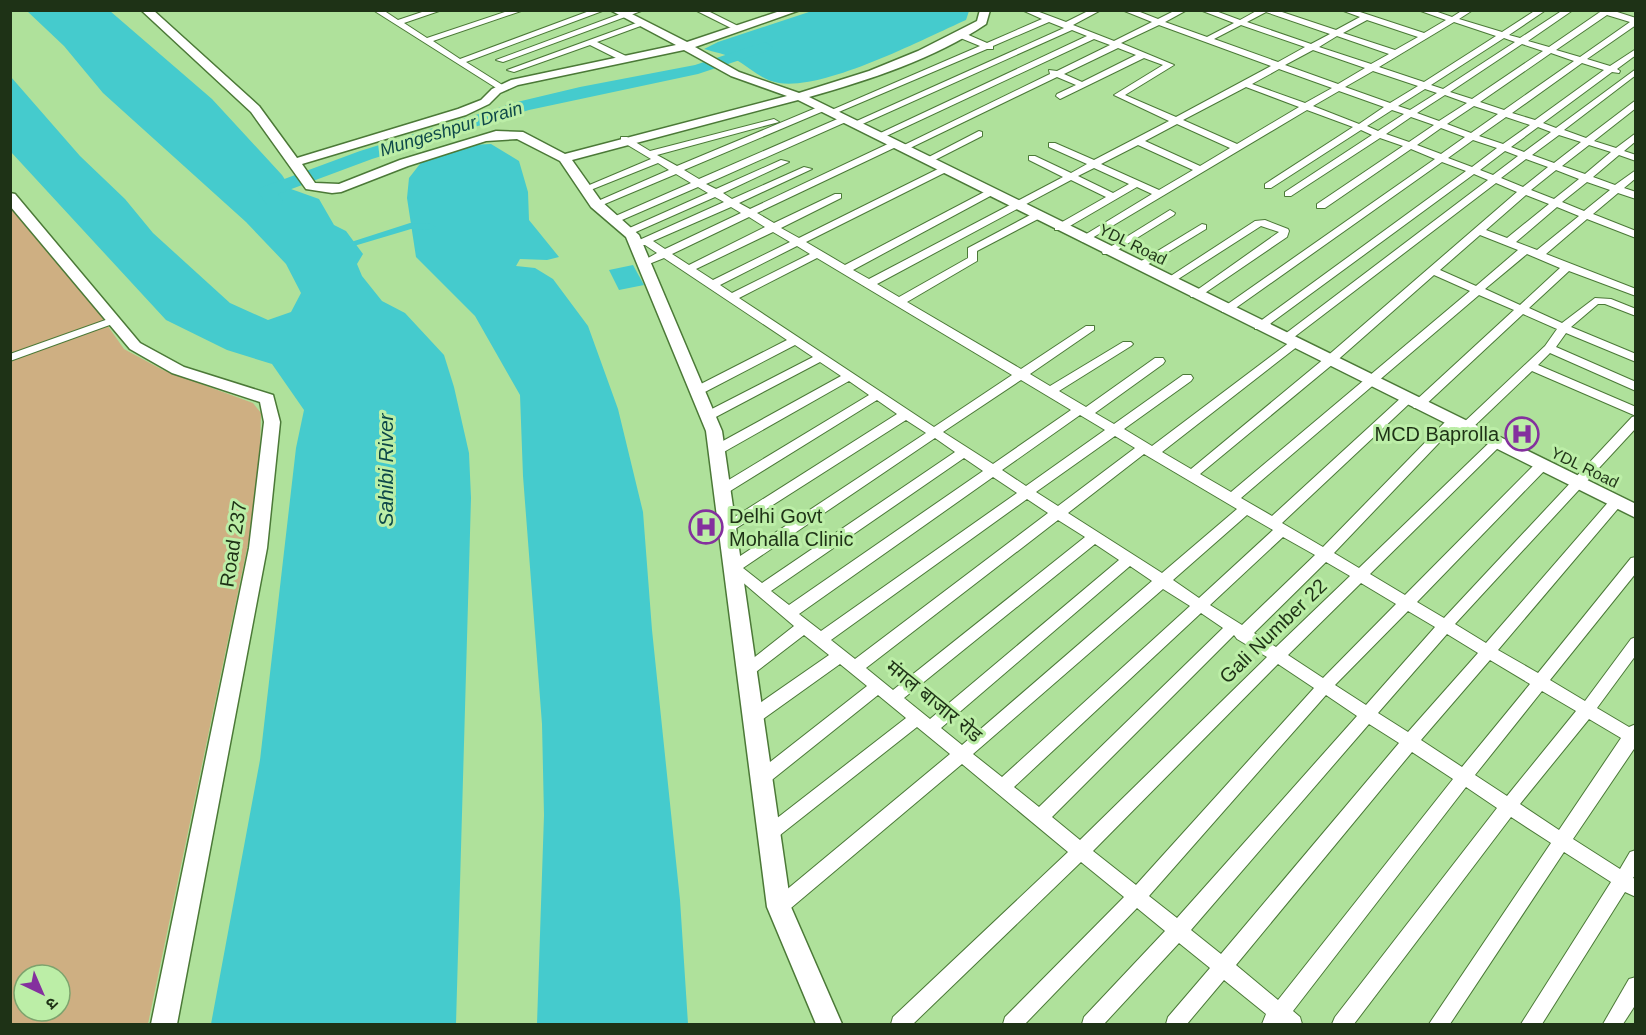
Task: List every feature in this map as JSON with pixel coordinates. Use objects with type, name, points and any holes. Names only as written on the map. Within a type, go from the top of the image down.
[{"type":"street","points":[[146,10],[255,109],[301,174],[332,189],[341,188],[404,163],[496,135],[519,135],[564,158],[596,204],[637,240],[664,253],[992,471],[1628,885]]},
{"type":"street","points":[[377,10],[501,88]]},
{"type":"street","points":[[397,23],[438,10]]},
{"type":"street","points":[[426,41],[520,10]]},
{"type":"street","points":[[459,62],[601,10]]},
{"type":"street","name":"YDL Road","points":[[615,10],[686,46],[725,69],[800,97],[827,110],[1107,252],[1635,512]]},
{"type":"street","points":[[500,60],[640,10]]},
{"type":"street","points":[[699,10],[740,29]]},
{"type":"street","points":[[301,174],[462,112],[487,101],[501,88],[550,73],[686,46],[795,10]]},
{"type":"street","points":[[564,158],[624,139],[800,97],[885,71],[961,35],[982,22],[985,10]]},
{"type":"street","points":[[1026,10],[1170,67],[1118,95],[1239,148]]},
{"type":"street","points":[[615,220],[698,183],[1012,55],[1097,10]]},
{"type":"street","points":[[1126,10],[1635,196]]},
{"type":"street","points":[[644,262],[1057,74],[1183,10]]},
{"type":"street","points":[[1204,10],[1635,158]]},
{"type":"street","points":[[1208,40],[1266,10],[1395,54]]},
{"type":"street","points":[[1345,10],[1424,36]]},
{"type":"street","points":[[1422,10],[1580,60],[1634,74]]},
{"type":"street","points":[[1083,239],[1469,10]]},
{"type":"street","points":[[1268,186],[1542,10]]},
{"type":"street","points":[[1288,194],[1569,10]]},
{"type":"street","points":[[1321,206],[1551,51],[1604,11],[1635,21]]},
{"type":"street","points":[[868,284],[1279,66],[1366,17]]},
{"type":"street","points":[[596,204],[800,118],[827,110],[988,46],[1049,19]]},
{"type":"street","points":[[1226,310],[1635,21]]},
{"type":"street","points":[[510,70],[642,24]]},
{"type":"street","points":[[961,35],[1083,85]]},
{"type":"street","points":[[879,136],[1093,36]]},
{"type":"street","points":[[590,42],[623,58]]},
{"type":"street","points":[[1259,327],[1635,51]]},
{"type":"street","points":[[1060,96],[1143,56]]},
{"type":"street","points":[[855,667],[1290,342],[1493,179],[1634,74]]},
{"type":"street","points":[[1245,84],[1442,158],[1635,235]]},
{"type":"street","points":[[1190,476],[1329,361],[1524,191],[1635,103]]},
{"type":"street","points":[[585,189],[653,157],[771,122],[800,118]]},
{"type":"street","points":[[928,160],[979,134]]},
{"type":"street","points":[[1509,242],[1635,136]]},
{"type":"street","points":[[624,139],[1444,627],[1587,711],[1634,735],[1560,841],[1439,1024]]},
{"type":"street","points":[[1137,141],[1201,170]]},
{"type":"street","points":[[1053,145],[1160,194]]},
{"type":"street","points":[[1032,158],[1114,197]]},
{"type":"street","points":[[637,240],[715,194],[784,162]]},
{"type":"street","points":[[637,240],[731,203],[807,169]]},
{"type":"street","points":[[712,285],[945,169]]},
{"type":"street","points":[[1539,254],[1635,173]]},
{"type":"street","points":[[1059,228],[1137,183]]},
{"type":"street","points":[[845,270],[991,192]]},
{"type":"street","points":[[688,269],[838,196]]},
{"type":"street","name":"Road 237","points":[[10,197],[135,346],[178,370],[267,399],[272,422],[258,548],[164,1024]]},
{"type":"street","points":[[1107,252],[1170,213]]},
{"type":"street","points":[[898,302],[973,259],[972,250],[1036,216]]},
{"type":"street","points":[[1168,281],[1258,223],[1265,223],[1284,231],[1283,235],[1195,295]]},
{"type":"street","points":[[1138,266],[1202,227]]},
{"type":"street","points":[[1480,231],[1635,293]]},
{"type":"street","points":[[637,240],[714,431],[779,908],[829,1024]]},
{"type":"street","points":[[1230,500],[1526,249]]},
{"type":"street","points":[[730,298],[818,254]]},
{"type":"street","points":[[1004,786],[1412,402],[1564,270],[1566,268],[1562,264]]},
{"type":"street","points":[[1433,271],[1635,359]]},
{"type":"street","points":[[1041,817],[1237,631],[1324,555],[1459,425],[1530,366],[1549,348],[1564,327],[1597,299],[1635,313]]},
{"type":"street","points":[[10,358],[114,321]]},
{"type":"street","points":[[733,568],[1090,328]]},
{"type":"street","points":[[698,391],[794,340]]},
{"type":"street","points":[[1049,392],[1127,344]]},
{"type":"street","points":[[1549,348],[1635,387]]},
{"type":"street","points":[[708,416],[820,358]]},
{"type":"street","points":[[789,613],[992,471],[1159,361]]},
{"type":"street","points":[[1530,366],[1635,412]]},
{"type":"street","points":[[717,450],[848,376]]},
{"type":"street","points":[[821,639],[1187,378]]},
{"type":"street","points":[[722,490],[877,395]]},
{"type":"street","points":[[728,528],[906,414]]},
{"type":"street","points":[[1091,1024],[1179,930],[1444,627],[1579,484],[1635,420]]},
{"type":"street","name":"Gali Number 22","points":[[900,1024],[1081,851],[1496,443]]},
{"type":"street","points":[[761,591],[964,452]]},
{"type":"street","points":[[1012,1024],[1137,896],[1323,688],[1541,466]]},
{"type":"street","points":[[1175,1024],[1486,651],[1616,502]]},
{"type":"street","points":[[779,908],[1246,509]]},
{"type":"street","points":[[894,698],[1094,537]]},
{"type":"street","points":[[769,834],[924,722],[1128,560]]},
{"type":"street","points":[[1282,1021],[1394,864],[1635,562]]},
{"type":"street","name":"मंगल बाजार रोड","points":[[733,568],[1179,930],[1282,1021]]},
{"type":"street","points":[[747,671],[805,626]]},
{"type":"street","points":[[1342,1024],[1508,807],[1587,711],[1635,643]]},
{"type":"street","points":[[753,717],[841,655]]},
{"type":"street","points":[[762,778],[879,685]]},
{"type":"street","points":[[1532,1024],[1628,885],[1635,858]]},
{"type":"street","points":[[1612,1024],[1635,986]]},
{"type":"shaded area","points":[[10,201],[98,312],[124,349],[163,370],[253,403],[261,413],[260,451],[249,539],[148,1024],[11,1024]]},
{"type":"water","points":[[815,10],[969,11],[966,20],[899,51],[822,79],[799,83],[773,82],[731,57],[704,49],[718,42]]},
{"type":"water","name":"Sahibi River","points":[[27,11],[110,11],[212,99],[282,175],[291,189],[319,199],[334,225],[346,231],[363,254],[357,264],[362,276],[382,301],[405,313],[444,355],[469,453],[471,498],[456,1024],[211,1024],[260,760],[296,448],[304,410],[272,364],[227,350],[166,320],[11,152],[11,77],[80,156],[125,199],[153,233],[230,303],[268,320],[291,312],[301,293],[286,264],[246,222],[103,93],[64,46]]},
{"type":"water","points":[[491,144],[519,161],[528,192],[529,220],[559,257],[547,260],[520,259],[516,266],[535,268],[553,279],[588,326],[618,409],[643,512],[652,630],[680,900],[688,1024],[537,1024],[544,815],[542,724],[523,476],[520,395],[475,316],[416,257],[407,198],[409,178],[423,160],[469,145]]},
{"type":"water","points":[[633,265],[644,285],[619,290],[609,270]]},
{"type":"waterway","name":"Mungeshpur Drain","points":[[274,201],[267,192],[366,155],[523,106],[580,92],[698,69],[765,47]]},
{"type":"waterway","points":[[354,243],[410,226],[430,227]]},
{"type":"place","name":"MCD Baprolla","points":[[1522,434]]},
{"type":"place","name":"Delhi Govt Mohalla Clinic","points":[[706,527]]}]
